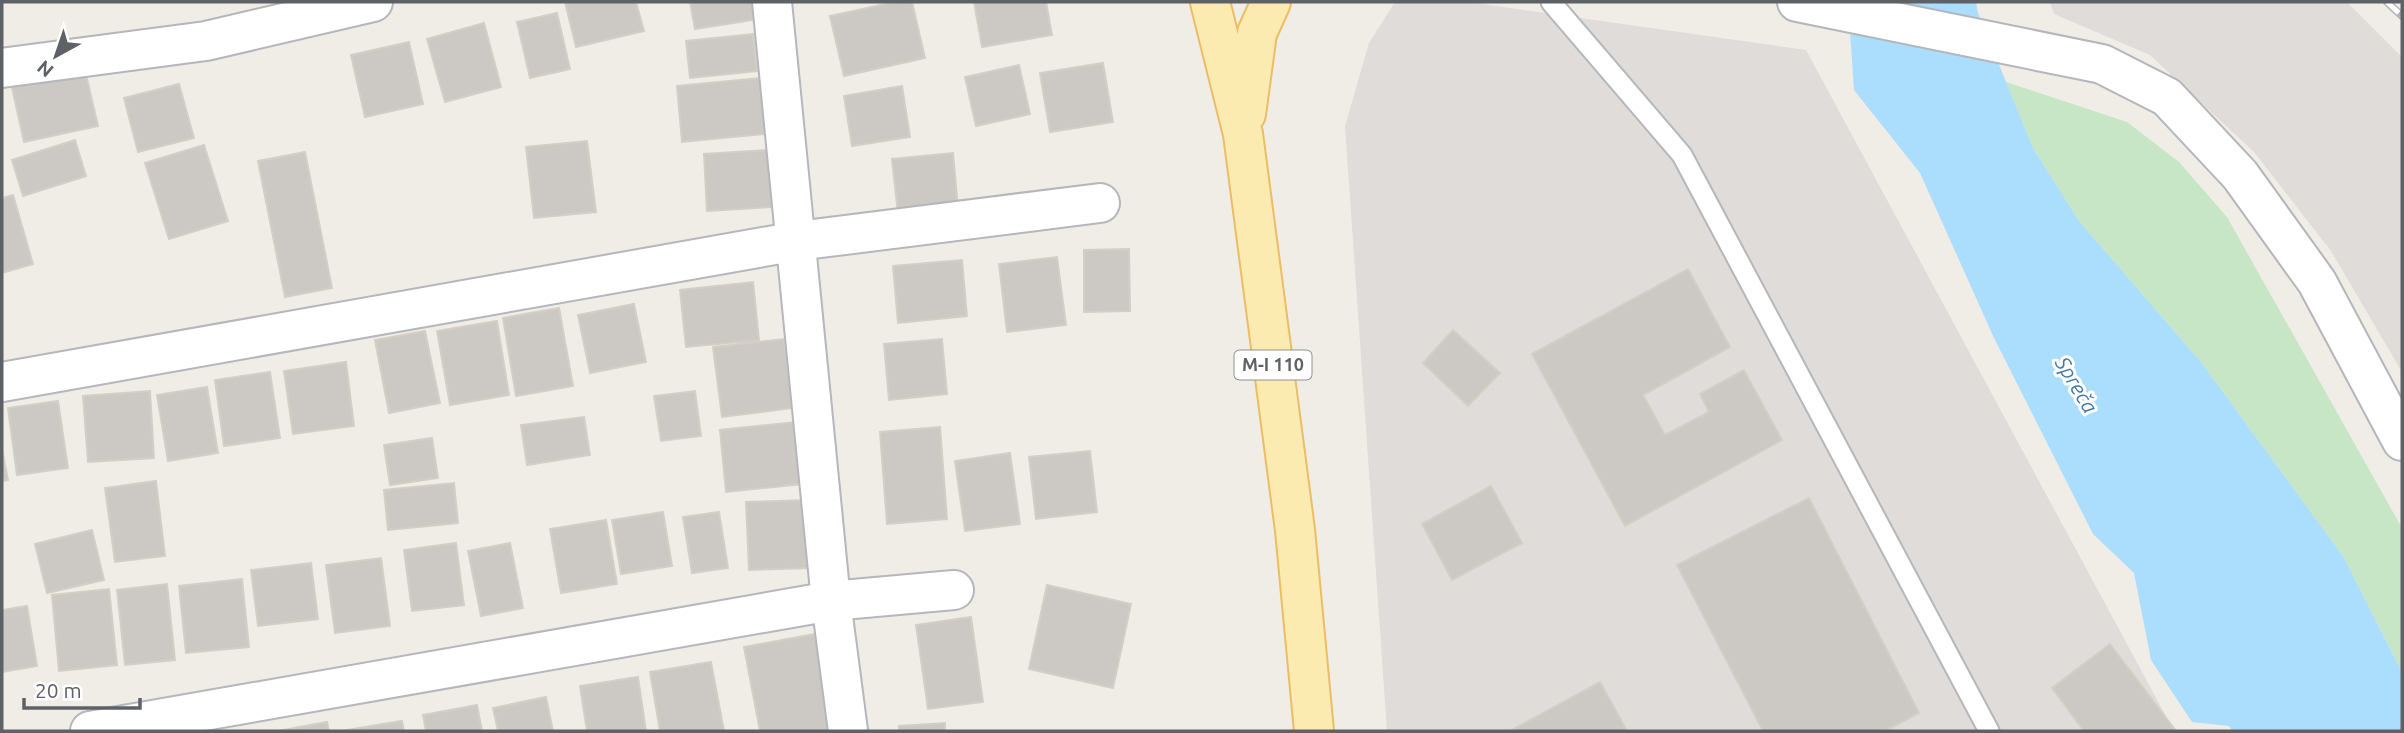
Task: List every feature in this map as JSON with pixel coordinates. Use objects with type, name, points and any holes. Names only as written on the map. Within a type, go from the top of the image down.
[{"type":"main road","name":"M-I 110","points":[[1210,2],[1243,134],[1294,530],[1314,731]]},
{"type":"main road","points":[[1243,134],[1257,33],[1271,2]]},
{"type":"street","points":[[2,68],[206,41],[373,2]]},
{"type":"street","points":[[772,2],[831,601],[848,731]]},
{"type":"street","points":[[1797,2],[2102,64],[2167,97],[2240,175],[2316,282],[2402,441]]},
{"type":"street","points":[[2,382],[797,241],[1100,203]]},
{"type":"street","points":[[90,731],[831,601],[954,590]]},
{"type":"lane","points":[[1551,2],[1682,155],[1989,731]]},
{"type":"shaded area","points":[[1395,2],[1468,2],[1806,50],[2174,731],[1387,731],[1345,126],[1369,43]]},
{"type":"shaded area","points":[[2050,2],[2347,2],[2402,57],[2402,372],[2331,251],[2254,152],[2150,55],[2054,14]]},
{"type":"green space","points":[[2006,82],[2127,122],[2179,162],[2227,217],[2402,528],[2402,672],[2343,556],[2201,362],[2079,221],[2033,148]]},
{"type":"water","name":"Spreča","points":[[1848,2],[1976,2],[1978,13],[2033,148],[2079,221],[2201,362],[2343,556],[2402,672],[2402,731],[2232,731],[2229,726],[2192,722],[2151,660],[2134,573],[2093,534],[1994,338],[1920,173],[1854,90]]},
{"type":"building","points":[[565,2],[636,2],[644,31],[576,47]]},
{"type":"building","points":[[690,2],[756,2],[759,19],[695,29]]},
{"type":"building","points":[[895,2],[912,2],[925,58],[844,76],[830,16]]},
{"type":"building","points":[[974,2],[1046,2],[1052,35],[982,47]]},
{"type":"building","points":[[557,13],[570,69],[530,78],[517,22]]},
{"type":"building","points":[[484,23],[501,87],[445,102],[427,39]]},
{"type":"building","points":[[753,34],[757,71],[690,78],[686,41]]},
{"type":"building","points":[[409,42],[423,104],[365,117],[351,55]]},
{"type":"building","points":[[1103,63],[1113,122],[1050,132],[1040,73]]},
{"type":"building","points":[[1019,65],[1030,114],[976,126],[965,77]]},
{"type":"building","points":[[84,66],[98,126],[24,142],[11,83]]},
{"type":"building","points":[[760,78],[765,134],[682,142],[677,86]]},
{"type":"building","points":[[179,84],[194,138],[138,152],[124,98]]},
{"type":"building","points":[[902,86],[910,137],[852,146],[844,96]]},
{"type":"building","points":[[75,140],[86,176],[23,196],[12,160]]},
{"type":"building","points":[[587,141],[596,212],[534,218],[526,147]]},
{"type":"building","points":[[204,145],[228,221],[169,239],[145,163]]},
{"type":"building","points":[[768,150],[772,207],[707,211],[704,154]]},
{"type":"building","points":[[305,152],[332,288],[285,297],[258,161]]},
{"type":"building","points":[[953,153],[958,208],[898,214],[892,159]]},
{"type":"building","points":[[13,195],[33,264],[2,273],[2,198]]},
{"type":"building","points":[[1129,249],[1130,311],[1084,312],[1084,250]]},
{"type":"building","points":[[1057,257],[1066,325],[1007,332],[999,264]]},
{"type":"building","points":[[962,260],[967,316],[898,323],[893,266]]},
{"type":"building","points":[[1688,269],[1730,347],[1643,395],[1665,435],[1709,412],[1700,394],[1744,370],[1782,440],[1625,526],[1532,354]]},
{"type":"building","points":[[753,282],[759,340],[686,347],[680,290]]},
{"type":"building","points":[[634,304],[646,362],[590,373],[578,315]]},
{"type":"building","points":[[559,308],[573,386],[516,396],[503,318]]},
{"type":"building","points":[[497,321],[509,395],[450,405],[437,331]]},
{"type":"building","points":[[1453,330],[1500,373],[1468,406],[1423,363]]},
{"type":"building","points":[[425,331],[440,403],[389,413],[375,340]]},
{"type":"building","points":[[784,339],[793,408],[722,417],[713,347]]},
{"type":"building","points":[[942,339],[947,394],[889,400],[884,344]]},
{"type":"building","points":[[346,362],[354,426],[293,434],[284,371]]},
{"type":"building","points":[[270,372],[280,438],[224,446],[215,380]]},
{"type":"building","points":[[207,387],[218,453],[168,461],[157,395]]},
{"type":"building","points":[[150,391],[154,458],[88,462],[83,396]]},
{"type":"building","points":[[695,391],[701,436],[661,441],[654,396]]},
{"type":"building","points":[[58,401],[68,468],[17,475],[8,408]]},
{"type":"building","points":[[584,417],[590,455],[527,465],[521,425]]},
{"type":"building","points":[[796,422],[802,484],[726,492],[720,430]]},
{"type":"building","points":[[940,427],[947,519],[887,524],[880,432]]},
{"type":"building","points":[[432,438],[438,478],[390,485],[384,445]]},
{"type":"building","points":[[2,450],[8,480],[2,481]]},
{"type":"building","points":[[1090,451],[1097,512],[1036,519],[1029,457]]},
{"type":"building","points":[[1010,453],[1020,524],[965,531],[955,461]]},
{"type":"building","points":[[156,481],[165,556],[115,562],[105,488]]},
{"type":"building","points":[[454,483],[458,523],[388,530],[384,490]]},
{"type":"building","points":[[1491,486],[1522,543],[1452,580],[1422,524]]},
{"type":"building","points":[[1809,498],[1919,713],[1885,731],[1763,731],[1677,565]]},
{"type":"building","points":[[808,500],[810,568],[749,570],[746,502]]},
{"type":"building","points":[[663,512],[672,566],[621,574],[612,520]]},
{"type":"building","points":[[719,512],[728,568],[692,573],[683,517]]},
{"type":"building","points":[[606,520],[617,584],[561,593],[550,529]]},
{"type":"building","points":[[92,530],[104,580],[47,593],[35,544]]},
{"type":"building","points":[[456,543],[464,605],[412,611],[404,550]]},
{"type":"building","points":[[510,543],[523,608],[481,616],[468,551]]},
{"type":"building","points":[[381,558],[390,626],[335,633],[326,565]]},
{"type":"building","points":[[311,563],[318,619],[258,626],[251,570]]},
{"type":"building","points":[[242,579],[249,647],[186,653],[179,586]]},
{"type":"building","points":[[167,584],[175,660],[125,665],[117,590]]},
{"type":"building","points":[[1047,585],[1131,604],[1113,688],[1029,669]]},
{"type":"building","points":[[109,589],[117,665],[59,671],[52,595]]},
{"type":"building","points":[[27,606],[37,666],[2,672],[2,610]]},
{"type":"building","points":[[971,617],[983,702],[928,709],[916,625]]},
{"type":"building","points":[[815,634],[832,731],[760,731],[744,647]]},
{"type":"building","points":[[2110,644],[2176,731],[2084,731],[2052,688]]},
{"type":"building","points":[[711,662],[724,731],[660,731],[650,672]]},
{"type":"building","points":[[638,677],[646,731],[587,731],[580,686]]},
{"type":"building","points":[[1600,682],[1627,731],[1510,731]]},
{"type":"building","points":[[546,697],[553,731],[498,731],[493,708]]},
{"type":"building","points":[[477,705],[482,731],[426,731],[423,715]]},
{"type":"building","points":[[402,721],[404,731],[341,731]]},
{"type":"building","points":[[327,722],[329,731],[278,731]]},
{"type":"building","points":[[945,723],[945,731],[899,731],[899,726]]},
{"type":"railway","points":[[2387,2],[2402,16]]}]
